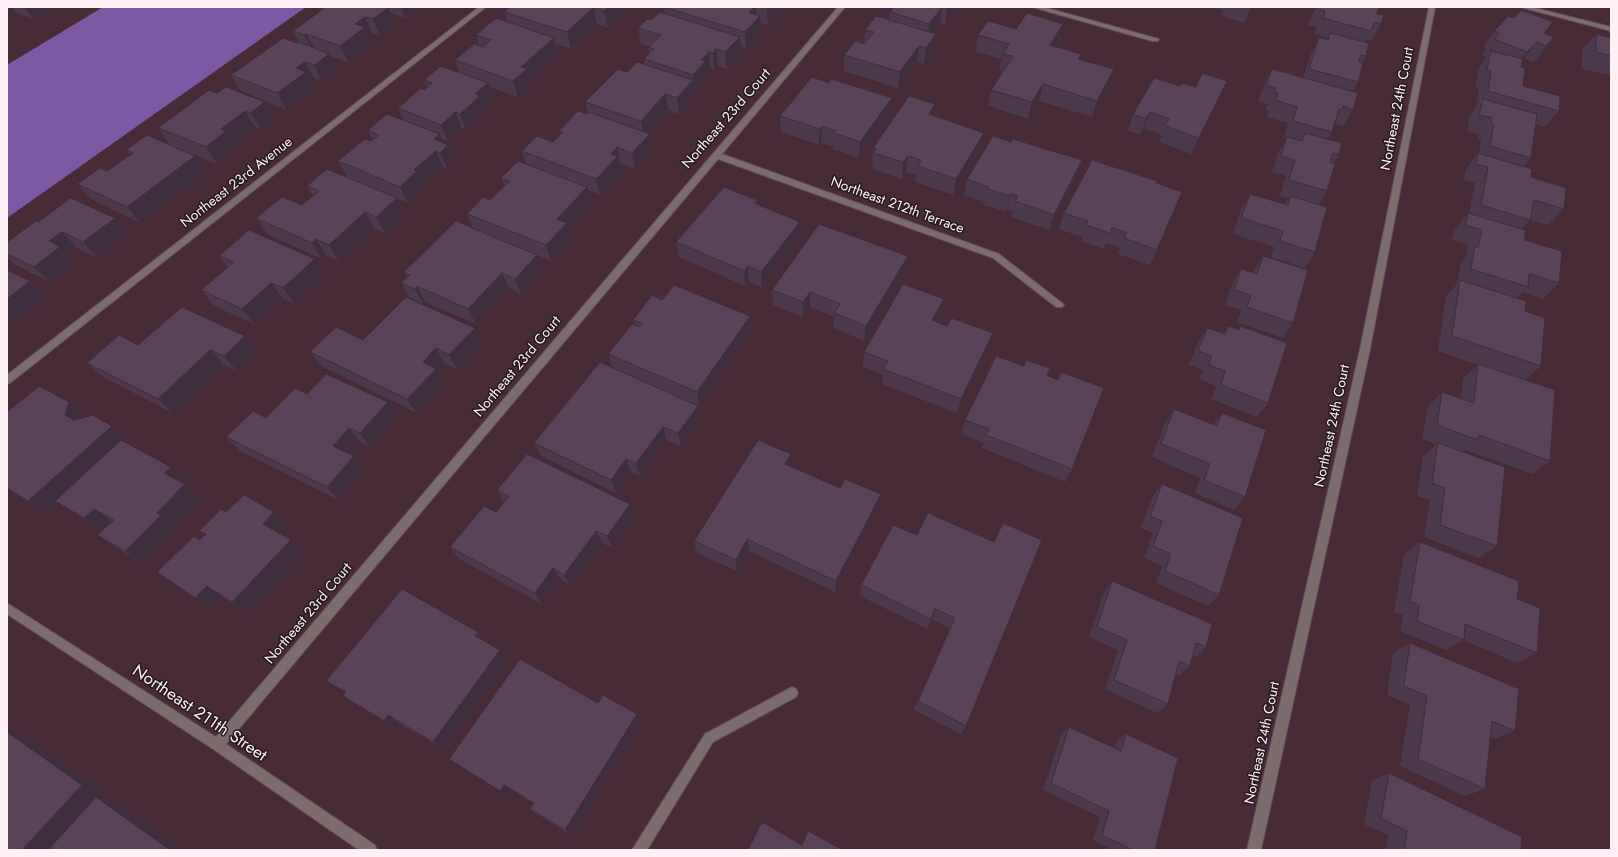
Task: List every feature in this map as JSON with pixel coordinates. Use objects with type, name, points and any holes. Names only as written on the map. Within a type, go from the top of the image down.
[{"type":"street","name":"Northeast 23rd Avenue","points":[[7,380],[483,7]]},
{"type":"street","name":"Northeast 23rd Court","points":[[216,745],[842,7]]},
{"type":"street","points":[[1035,7],[1155,39]]},
{"type":"street","name":"Northeast 24th Court","points":[[1254,850],[1365,349],[1432,7]]},
{"type":"street","points":[[1523,7],[1611,29]]},
{"type":"street","name":"Northeast 212th Terrace","points":[[715,155],[996,256],[1058,305]]},
{"type":"street","name":"Northeast 211th Street","points":[[7,608],[216,745],[370,850]]},
{"type":"street","points":[[639,850],[709,738],[792,693]]},
{"type":"shaded area","points":[[103,7],[306,7],[7,218],[7,65]]},
{"type":"building","points":[[326,7],[388,8],[373,19],[365,17],[355,24],[365,27],[340,46],[293,31]]},
{"type":"building","points":[[510,7],[609,7],[604,11],[593,8],[567,32],[504,12]]},
{"type":"building","points":[[664,7],[754,7],[749,13],[760,16],[745,32]]},
{"type":"building","points":[[894,7],[942,7],[929,24],[890,12]]},
{"type":"building","points":[[1317,7],[1379,7],[1377,14],[1384,15],[1381,24],[1374,22],[1371,31],[1323,18],[1325,11],[1316,9]]},
{"type":"building","points":[[1521,10],[1553,22],[1544,33],[1554,37],[1546,46],[1537,42],[1527,52],[1494,39],[1499,33],[1494,31],[1508,16],[1514,18]]},
{"type":"building","points":[[660,12],[740,37],[725,52],[716,49],[713,53],[709,52],[701,60],[706,61],[693,75],[644,59],[654,49],[648,47],[661,35],[638,28],[647,19],[651,20]]},
{"type":"building","points":[[1027,13],[1063,24],[1050,45],[1081,54],[1078,59],[1114,69],[1097,101],[1043,84],[1032,102],[991,90],[1013,56],[1003,54],[1009,44],[978,35],[988,21],[1016,29]]},
{"type":"building","points":[[876,16],[936,34],[926,48],[919,46],[900,72],[844,55],[855,41],[864,44],[874,32],[865,30]]},
{"type":"building","points":[[496,18],[554,38],[521,67],[527,69],[513,81],[455,60],[474,44],[483,47],[491,40],[476,35]]},
{"type":"building","points":[[1330,33],[1369,43],[1366,56],[1361,55],[1359,62],[1363,63],[1358,82],[1309,69],[1319,37],[1328,40]]},
{"type":"building","points":[[1596,34],[1611,38],[1611,56],[1596,52]]},
{"type":"building","points":[[283,38],[297,43],[299,42],[329,54],[314,65],[305,62],[296,68],[306,72],[277,93],[231,75]]},
{"type":"building","points":[[1491,51],[1523,59],[1521,67],[1525,68],[1523,86],[1560,96],[1559,111],[1488,91],[1491,71],[1487,70]]},
{"type":"building","points":[[637,62],[693,80],[677,98],[665,94],[641,121],[585,102],[618,69],[627,72]]},
{"type":"building","points":[[441,66],[488,83],[475,94],[480,96],[460,114],[455,112],[441,125],[398,108],[421,88],[425,90],[432,83],[424,80]]},
{"type":"building","points":[[1272,69],[1358,93],[1353,110],[1343,106],[1342,110],[1339,109],[1332,132],[1293,121],[1297,107],[1275,100],[1278,93],[1274,92],[1276,88],[1266,85]]},
{"type":"building","points":[[1202,73],[1227,81],[1199,138],[1165,126],[1169,119],[1150,112],[1146,119],[1133,114],[1154,78],[1180,86],[1182,83],[1196,87]]},
{"type":"building","points":[[812,77],[829,83],[831,79],[892,98],[860,142],[834,133],[836,131],[822,126],[820,129],[780,116]]},
{"type":"building","points":[[226,87],[265,102],[250,113],[245,111],[221,129],[226,131],[206,147],[158,128],[209,90],[217,93]]},
{"type":"building","points":[[909,96],[935,104],[929,114],[984,133],[956,179],[918,166],[921,160],[908,156],[903,162],[874,153],[876,149],[873,148]]},
{"type":"building","points":[[1483,99],[1537,114],[1531,158],[1490,146],[1494,124],[1491,123],[1492,118],[1479,115]]},
{"type":"building","points":[[578,111],[587,114],[589,112],[650,134],[632,153],[617,147],[611,154],[618,156],[596,179],[522,151],[537,136],[553,142],[563,132],[559,131]]},
{"type":"building","points":[[387,114],[440,134],[434,139],[448,145],[440,153],[436,151],[414,170],[417,171],[400,187],[338,161],[365,139],[371,141],[379,135],[368,130]]},
{"type":"building","points":[[1305,133],[1342,143],[1339,155],[1333,153],[1330,162],[1335,164],[1327,191],[1289,180],[1295,160],[1281,156],[1287,137],[1302,141]]},
{"type":"building","points":[[147,135],[195,156],[127,207],[77,184],[100,168],[107,171],[133,153],[126,150]]},
{"type":"building","points":[[993,136],[1011,142],[1013,139],[1082,160],[1054,215],[1015,201],[1018,196],[1011,194],[1010,196],[988,189],[989,187],[967,179]]},
{"type":"building","points":[[1478,153],[1532,169],[1531,177],[1566,188],[1564,209],[1534,200],[1530,220],[1481,205],[1488,167],[1476,164]]},
{"type":"building","points":[[1092,160],[1157,181],[1156,183],[1182,192],[1157,250],[1124,238],[1126,232],[1112,228],[1110,233],[1086,225],[1088,221],[1064,213]]},
{"type":"building","points":[[518,161],[587,187],[557,219],[567,223],[546,245],[467,214],[483,197],[490,200],[510,181],[501,178]]},
{"type":"building","points":[[327,169],[397,198],[376,217],[365,212],[329,245],[316,239],[312,243],[256,218],[282,197],[302,205],[319,191],[307,186]]},
{"type":"building","points":[[724,187],[757,200],[754,203],[800,222],[761,272],[748,266],[744,271],[676,242]]},
{"type":"building","points":[[1250,194],[1288,205],[1290,196],[1327,207],[1315,252],[1280,241],[1283,231],[1241,218]]},
{"type":"building","points":[[71,198],[115,218],[83,242],[62,232],[49,241],[60,247],[34,267],[7,254],[7,242]]},
{"type":"building","points":[[1468,213],[1525,230],[1525,240],[1562,251],[1559,283],[1529,274],[1528,287],[1471,269],[1475,246],[1478,247],[1482,230],[1465,225]]},
{"type":"building","points":[[456,221],[537,255],[515,279],[502,273],[468,309],[417,286],[415,289],[401,283],[410,275],[404,272]]},
{"type":"building","points":[[819,224],[908,256],[866,326],[834,313],[840,304],[810,292],[803,302],[772,290]]},
{"type":"building","points":[[249,230],[315,259],[283,288],[271,283],[242,309],[201,290],[234,262],[219,256]]},
{"type":"building","points":[[1263,256],[1308,270],[1293,323],[1247,307],[1251,295],[1234,290],[1241,269],[1257,274]]},
{"type":"building","points":[[7,270],[30,281],[7,299]]},
{"type":"building","points":[[1460,280],[1526,301],[1525,311],[1545,318],[1541,366],[1452,336]]},
{"type":"building","points":[[903,284],[944,299],[932,320],[947,326],[951,318],[993,333],[961,399],[883,369],[888,361],[864,352]]},
{"type":"building","points":[[674,285],[750,316],[697,392],[608,354],[632,324],[640,327],[643,324],[633,320],[652,295],[662,300]]},
{"type":"building","points":[[406,297],[475,328],[449,355],[436,348],[423,362],[436,369],[407,399],[310,352],[336,327],[363,340]]},
{"type":"building","points":[[182,307],[245,336],[224,356],[210,350],[158,399],[87,363],[119,335],[138,345]]},
{"type":"building","points":[[1228,326],[1239,330],[1240,326],[1287,343],[1268,403],[1221,385],[1225,371],[1209,365],[1212,356],[1198,351],[1207,328],[1225,334]]},
{"type":"building","points":[[996,356],[1024,366],[1026,360],[1050,368],[1047,375],[1058,380],[1061,372],[1104,388],[1072,469],[986,435],[989,429],[965,420]]},
{"type":"building","points":[[600,362],[698,406],[678,433],[663,427],[636,463],[626,459],[611,480],[534,443]]},
{"type":"building","points":[[1478,364],[1555,390],[1550,461],[1479,435],[1478,440],[1437,425],[1442,392],[1474,403]]},
{"type":"building","points":[[326,374],[388,402],[360,433],[349,428],[333,446],[354,456],[327,487],[226,437],[253,411],[266,418],[295,388],[307,394]]},
{"type":"building","points":[[39,386],[69,402],[65,415],[74,420],[93,415],[112,426],[28,501],[7,488],[7,412]]},
{"type":"building","points":[[1174,409],[1217,426],[1222,413],[1266,430],[1245,497],[1204,480],[1210,464],[1161,444]]},
{"type":"building","points":[[121,440],[171,467],[164,473],[185,484],[157,513],[161,515],[125,551],[97,535],[114,520],[94,509],[84,518],[55,501]]},
{"type":"building","points":[[758,440],[791,454],[785,464],[840,488],[845,479],[881,494],[836,581],[747,539],[736,560],[694,541]]},
{"type":"building","points":[[1438,443],[1505,467],[1497,546],[1440,525],[1445,488],[1432,483]]},
{"type":"building","points":[[527,454],[630,504],[607,536],[596,531],[564,575],[553,568],[535,593],[450,547],[484,506],[496,512],[509,496],[497,490]]},
{"type":"building","points":[[1162,484],[1243,518],[1219,595],[1165,571],[1171,554],[1153,546],[1162,521],[1150,516]]},
{"type":"building","points":[[244,495],[274,512],[263,524],[291,540],[232,602],[207,586],[195,598],[157,572],[194,536],[200,540],[206,534],[199,531],[221,509],[226,512]]},
{"type":"building","points":[[928,513],[994,542],[1003,523],[1042,540],[966,726],[918,701],[955,618],[935,609],[931,619],[861,585],[893,525],[917,535]]},
{"type":"building","points":[[1420,542],[1519,581],[1517,599],[1540,608],[1537,653],[1465,624],[1464,640],[1417,621],[1419,605],[1410,601]]},
{"type":"building","points":[[1112,581],[1212,624],[1206,647],[1196,643],[1190,666],[1179,661],[1168,704],[1114,680],[1127,640],[1097,627]]},
{"type":"building","points":[[402,589],[478,632],[475,636],[500,650],[433,742],[388,715],[384,721],[343,696],[346,692],[326,681]]},
{"type":"building","points":[[1410,643],[1519,689],[1515,731],[1492,721],[1485,789],[1418,759],[1427,696],[1404,686]]},
{"type":"building","points":[[520,659],[598,703],[603,695],[637,714],[565,830],[530,809],[534,803],[504,785],[500,791],[449,759]]},
{"type":"building","points":[[1069,727],[1121,751],[1126,734],[1178,758],[1155,850],[1133,850],[1102,835],[1109,811],[1051,783]]},
{"type":"building","points":[[7,732],[82,785],[22,850],[7,850]]},
{"type":"building","points":[[1389,773],[1522,837],[1521,850],[1404,850],[1407,831],[1381,818]]},
{"type":"building","points":[[96,797],[170,850],[48,850]]},
{"type":"building","points":[[762,822],[802,845],[808,831],[843,850],[748,850]]}]
